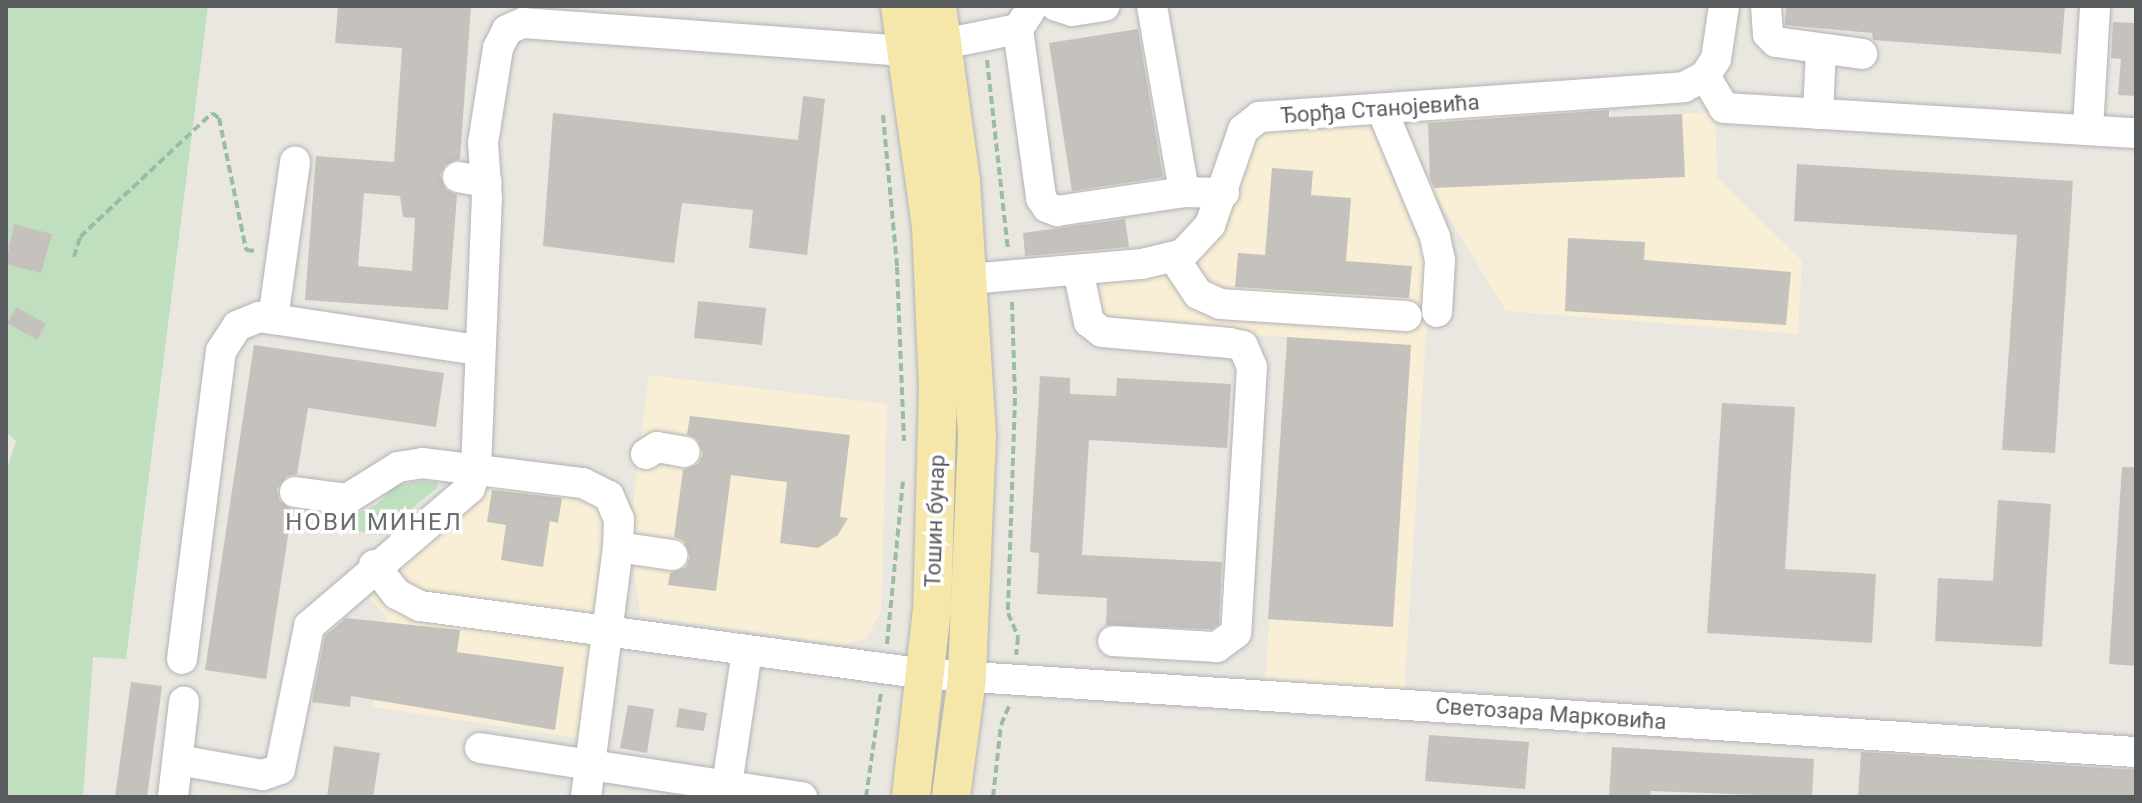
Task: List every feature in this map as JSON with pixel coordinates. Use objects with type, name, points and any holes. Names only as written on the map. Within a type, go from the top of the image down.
[{"type":"main road","name":"Тошин бунар","points":[[900,6],[925,49],[969,279],[977,449],[967,678],[951,797]]},
{"type":"main road","name":"Тошин бунар","points":[[911,797],[926,674],[937,356],[925,49],[937,6]]},
{"type":"street","points":[[1056,6],[1072,11],[1105,6]]},
{"type":"street","points":[[1152,6],[1184,192]]},
{"type":"street","points":[[1724,6],[1716,59],[1705,76],[1724,108],[2136,133]]},
{"type":"street","points":[[1766,6],[1768,34],[1776,42],[1821,51],[1862,54]]},
{"type":"street","points":[[2088,129],[2095,6]]},
{"type":"street","points":[[178,760],[263,775],[280,769],[309,626],[374,565],[466,493],[476,469],[478,350],[472,180],[495,90],[498,48],[517,24],[925,49],[984,38],[1026,17],[1041,198],[1047,207],[1057,211],[1184,192],[1224,193]]},
{"type":"street","points":[[1818,114],[1821,51]]},
{"type":"street","name":"Ђорђа Станојевића","points":[[1174,258],[1200,239],[1224,193],[1237,146],[1252,121],[1670,89],[1705,76]]},
{"type":"street","points":[[1382,110],[1435,237],[1440,260],[1437,312]]},
{"type":"street","points":[[273,319],[295,162]]},
{"type":"street","points":[[969,279],[1174,258],[1198,294],[1220,304],[1407,316]]},
{"type":"street","points":[[1078,270],[1089,322],[1102,332],[1243,346],[1252,367],[1236,633],[1217,647],[1113,641]]},
{"type":"street","points":[[182,659],[221,351],[243,321],[273,319],[478,350]]},
{"type":"street","points":[[646,454],[657,447],[685,452]]},
{"type":"street","points":[[295,492],[347,499],[406,465],[476,469],[598,487],[617,511],[618,547],[611,632],[586,797]]},
{"type":"street","points":[[618,547],[672,555]]},
{"type":"street","points":[[374,565],[397,594],[420,606],[926,674]]},
{"type":"street","points":[[727,785],[747,651]]},
{"type":"street","name":"Светозара Марковића","points":[[926,674],[2136,752]]},
{"type":"street","points":[[173,797],[184,702]]},
{"type":"street","points":[[480,748],[800,797]]},
{"type":"path","points":[[984,38],[1010,276],[1015,370],[1008,613]]},
{"type":"path","points":[[883,106],[905,453]]},
{"type":"path","points":[[74,257],[80,237],[212,113],[219,118],[246,250],[282,253]]},
{"type":"path","points":[[894,609],[904,468]]},
{"type":"path","points":[[866,797],[877,727]]},
{"type":"path","points":[[993,797],[998,745]]},
{"type":"shaded area","points":[[1609,109],[1610,117],[1715,112],[1717,177],[1802,261],[1798,334],[1506,311],[1431,188],[1428,117]]},
{"type":"shaded area","points":[[1377,120],[1421,225],[1428,302],[1404,697],[1265,689],[1286,337],[1076,325],[1075,271],[1183,254],[1243,130]]},
{"type":"shaded area","points":[[649,375],[887,404],[881,611],[867,638],[844,645],[640,615],[629,537]]},
{"type":"shaded area","points":[[491,485],[593,501],[601,505],[610,524],[578,738],[373,707],[386,616],[369,598]]},
{"type":"green space","points":[[6,6],[208,6],[126,659],[93,657],[83,797],[6,797],[6,472],[16,441],[6,432]]},
{"type":"green space","points":[[420,481],[437,482],[438,487],[380,535],[338,528],[340,521],[376,505],[394,486]]},
{"type":"building","points":[[338,6],[471,6],[460,159],[445,165],[440,175],[446,190],[457,195],[448,310],[305,300],[316,156],[394,162],[402,48],[335,43]],"holes":[[[364,193],[400,196],[403,217],[415,218],[412,271],[358,266]]]},
{"type":"building","points":[[1786,6],[2065,6],[2061,54],[1873,40],[1872,33],[1785,25]]},
{"type":"building","points":[[2113,22],[2136,23],[2136,96],[2118,95],[2121,59],[2111,58]]},
{"type":"building","points":[[1138,29],[1163,177],[1072,191],[1049,43]]},
{"type":"building","points":[[803,96],[825,99],[807,255],[749,248],[753,210],[682,203],[674,263],[543,246],[553,113],[798,140]]},
{"type":"building","points":[[1609,110],[1609,117],[1682,114],[1685,177],[1434,188],[1430,179],[1428,123]]},
{"type":"building","points":[[1797,164],[2073,181],[2055,453],[2002,450],[2017,235],[1794,221]]},
{"type":"building","points":[[1272,168],[1313,171],[1311,195],[1351,198],[1346,261],[1412,266],[1409,298],[1235,287],[1238,253],[1265,255]]},
{"type":"building","points":[[1125,219],[1129,247],[1025,256],[1023,233]]},
{"type":"building","points":[[14,224],[52,234],[41,273],[6,264]]},
{"type":"building","points":[[1568,238],[1645,242],[1644,260],[1791,272],[1786,325],[1565,311]]},
{"type":"building","points":[[698,301],[766,308],[762,345],[694,338]]},
{"type":"building","points":[[17,307],[46,324],[37,340],[7,323]]},
{"type":"building","points":[[1287,337],[1411,345],[1393,627],[1268,619]]},
{"type":"building","points":[[254,345],[444,373],[436,427],[308,408],[297,474],[287,476],[277,489],[279,500],[292,510],[266,679],[205,670]]},
{"type":"building","points":[[1040,376],[1070,378],[1070,394],[1116,396],[1117,378],[1231,384],[1227,448],[1089,440],[1082,555],[1222,562],[1219,624],[1212,629],[1106,625],[1107,598],[1037,594],[1039,553],[1030,552]]},
{"type":"building","points":[[1722,403],[1795,407],[1785,569],[1876,574],[1872,643],[1707,633]]},
{"type":"building","points":[[690,416],[850,435],[840,517],[848,518],[838,535],[818,548],[780,543],[787,482],[731,475],[716,591],[668,585],[670,573],[686,567],[690,557],[684,541],[674,537],[683,470],[698,464],[703,454],[697,439],[687,434]]},
{"type":"building","points":[[2122,467],[2136,467],[2136,666],[2109,664]]},
{"type":"building","points":[[492,490],[562,498],[558,523],[550,521],[543,567],[501,560],[506,525],[487,522]]},
{"type":"building","points":[[1998,500],[2051,504],[2042,647],[1935,641],[1938,578],[1993,581]]},
{"type":"building","points":[[346,618],[460,630],[457,652],[564,667],[555,730],[351,696],[350,707],[312,702],[325,636]]},
{"type":"building","points":[[131,682],[162,686],[147,797],[115,797]]},
{"type":"building","points":[[628,705],[654,709],[647,753],[620,748]]},
{"type":"building","points":[[679,708],[707,713],[704,731],[676,727]]},
{"type":"building","points":[[1429,735],[1529,742],[1525,789],[1425,781]]},
{"type":"building","points":[[334,746],[380,753],[373,797],[327,797]]},
{"type":"building","points":[[1612,747],[1814,759],[1812,797],[1651,791],[1650,797],[1609,797]]},
{"type":"building","points":[[1861,752],[2136,770],[2136,797],[1858,797]]},
{"type":"district","name":"НОВИ МИНЕЛ","points":[[374,523]]}]
